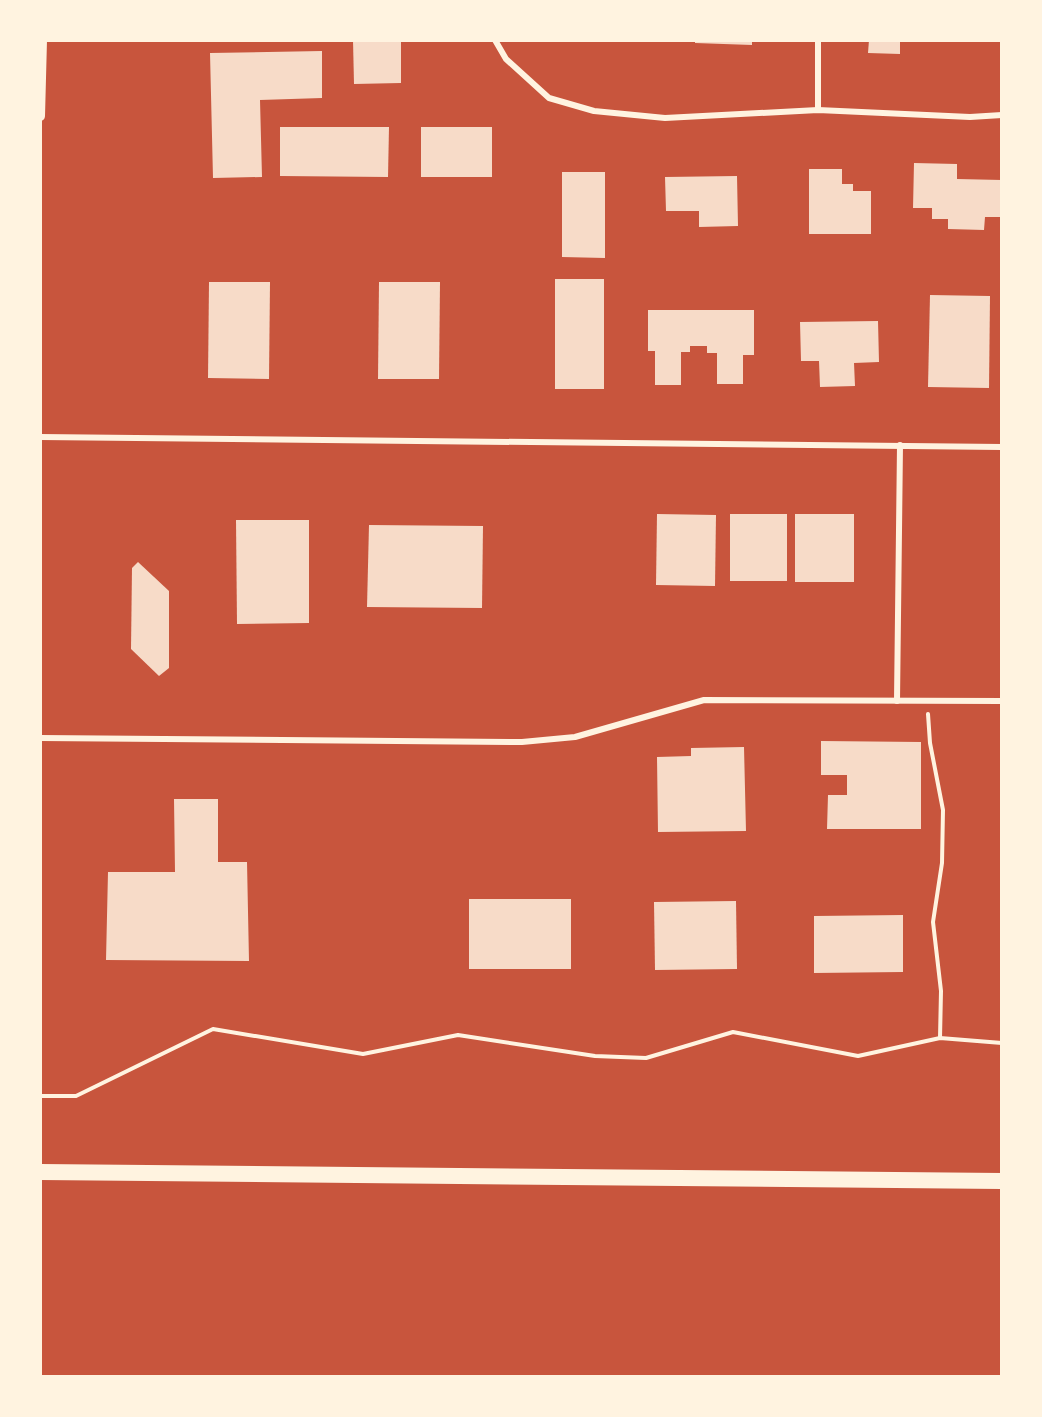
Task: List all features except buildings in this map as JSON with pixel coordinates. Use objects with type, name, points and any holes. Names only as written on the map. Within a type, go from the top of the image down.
[{"type":"highway","points":[[40,1172],[1002,1181]]},
{"type":"street","points":[[40,116],[42,40]]},
{"type":"street","points":[[495,40],[506,59],[549,98],[594,111],[665,118],[818,110],[970,117],[1002,115]]},
{"type":"street","points":[[818,40],[818,110]]},
{"type":"street","points":[[40,437],[1002,447]]},
{"type":"street","points":[[897,701],[900,445]]},
{"type":"street","points":[[40,738],[522,742],[575,737],[704,700],[1002,701]]},
{"type":"path","points":[[928,701],[930,743],[943,810],[942,863],[933,922],[941,991],[940,1038]]},
{"type":"path","points":[[40,1096],[76,1096],[213,1029],[363,1054],[458,1035],[595,1056],[646,1058],[733,1032],[858,1056],[940,1038],[1002,1043]]}]
